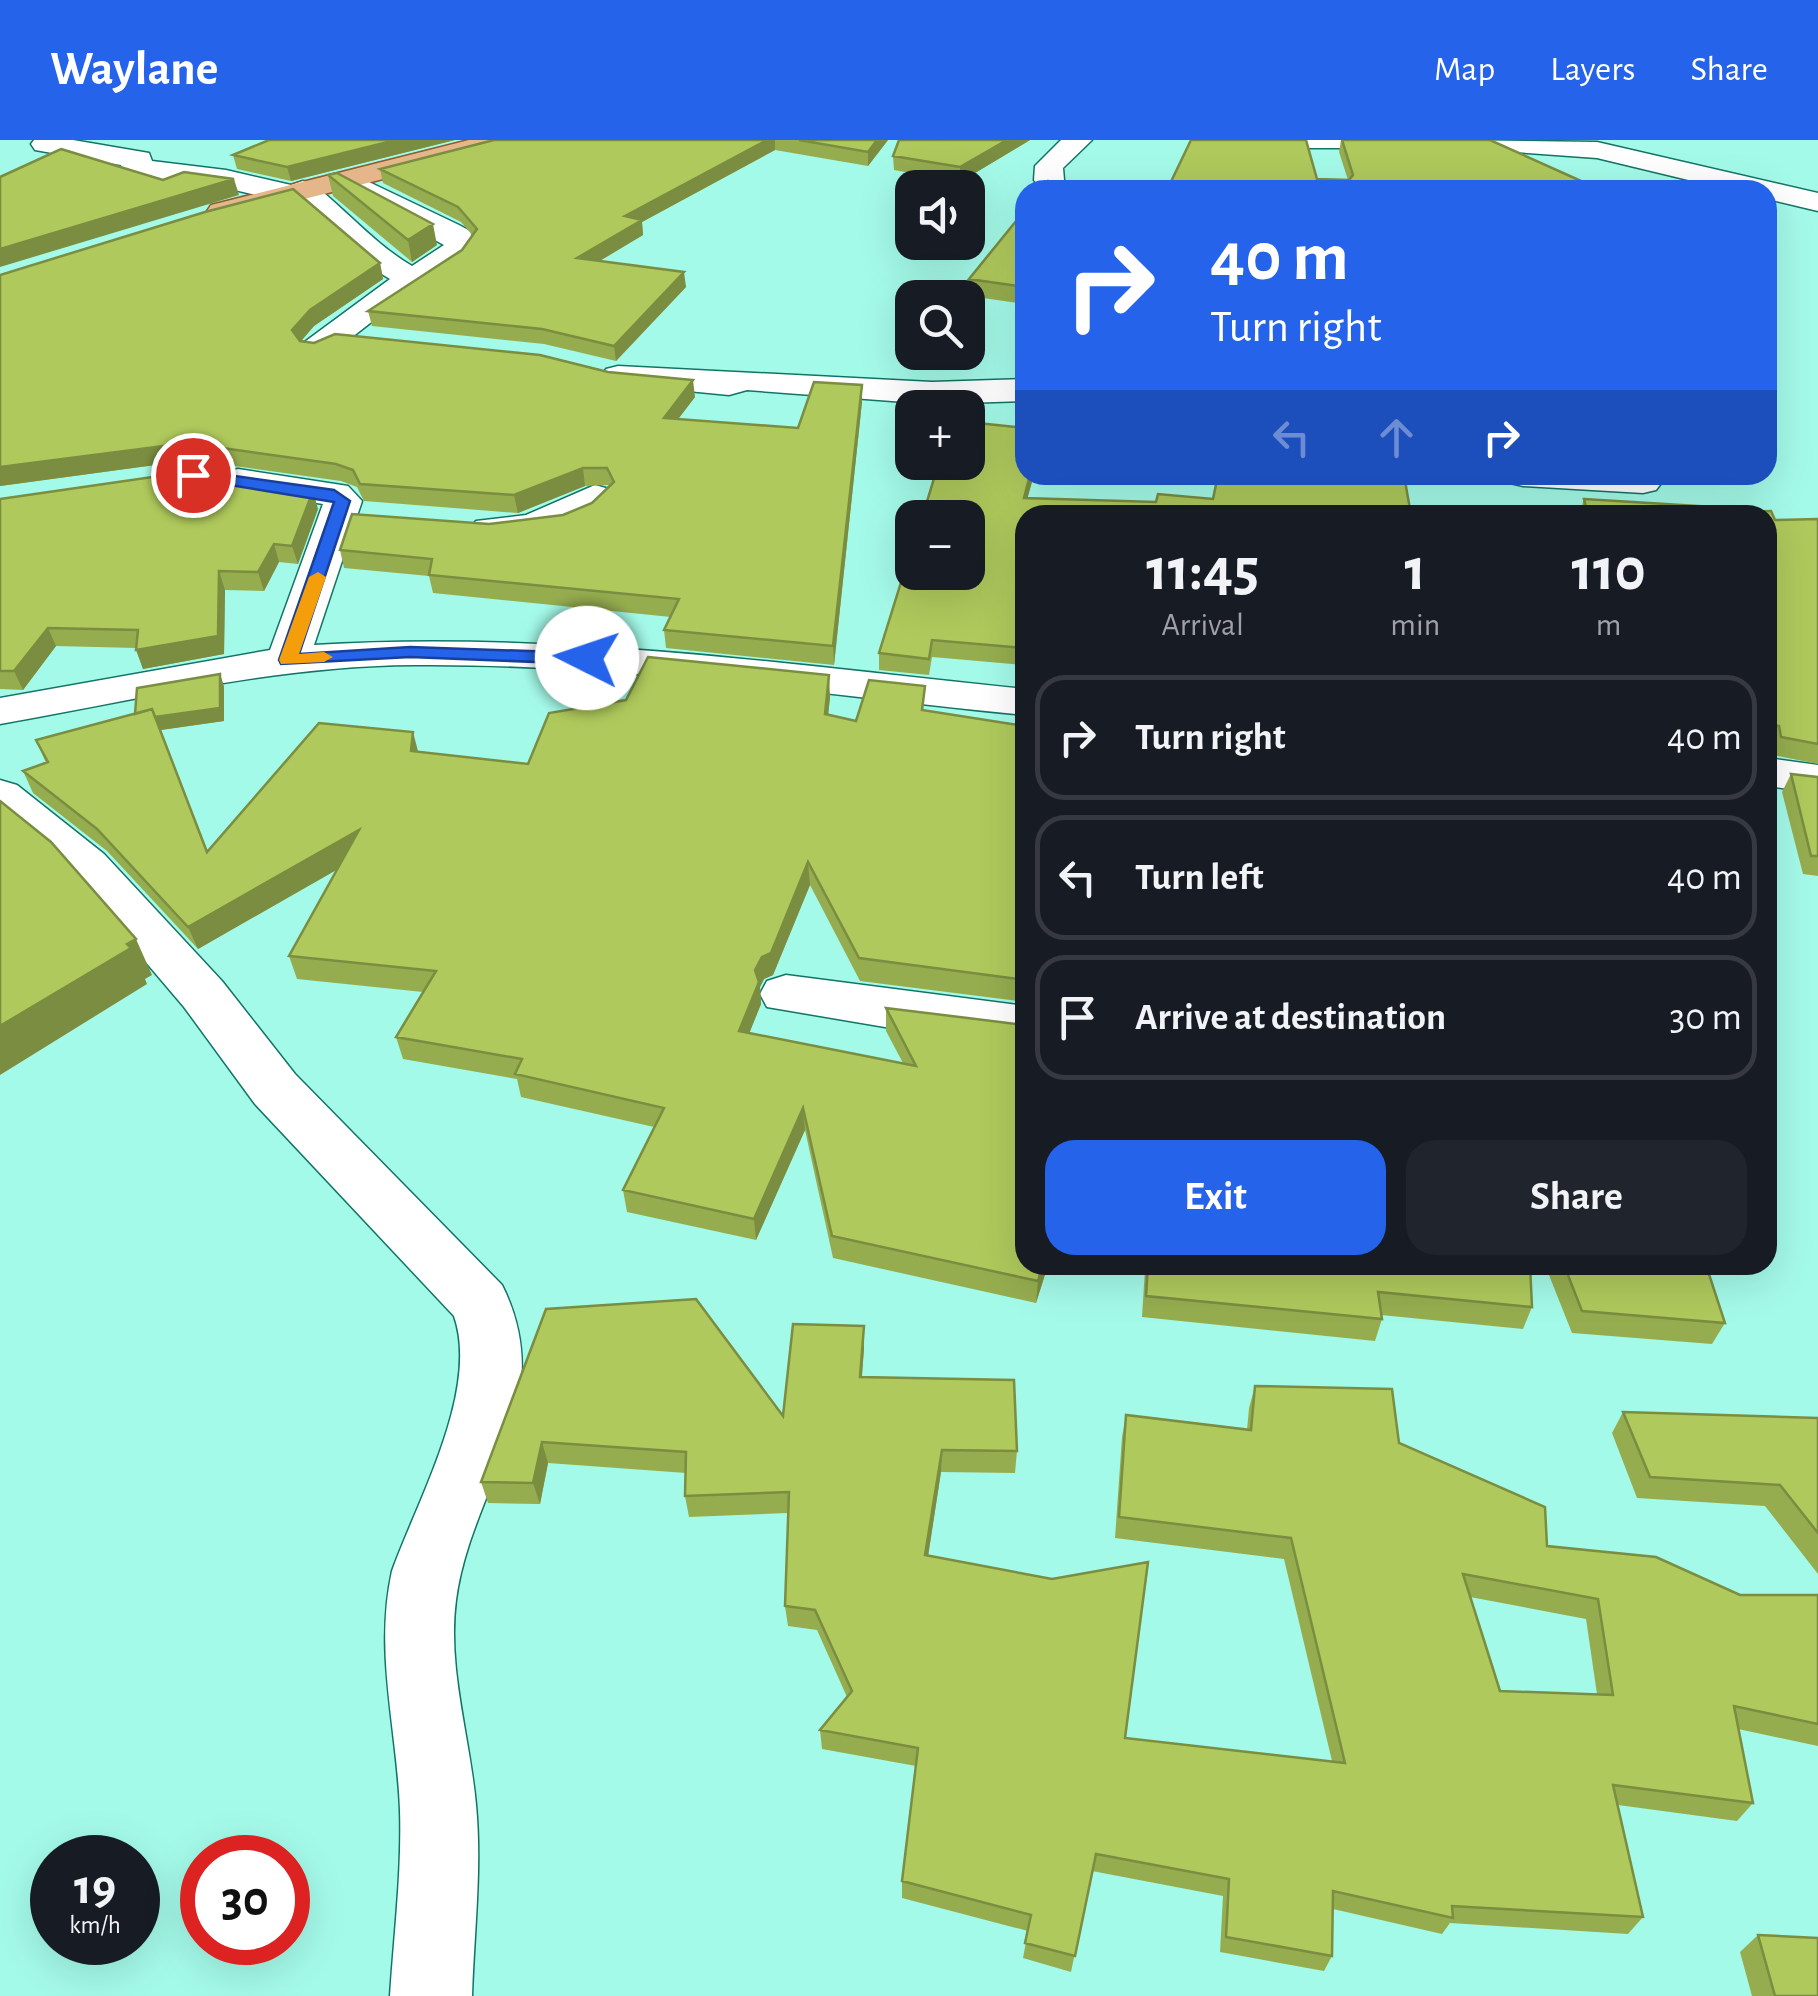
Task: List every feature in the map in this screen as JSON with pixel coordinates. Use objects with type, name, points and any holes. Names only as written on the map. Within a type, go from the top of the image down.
[{"type":"main road","points":[[198,218],[503,140]]},
{"type":"street","points":[[52,140],[44,144],[140,159],[134,168],[297,192],[356,234],[377,260],[412,278]]},
{"type":"street","points":[[1050,180],[1049,166],[1078,140]]},
{"type":"street","points":[[1270,140],[1387,140]]},
{"type":"street","points":[[1460,140],[1597,150],[1724,180]]},
{"type":"street","points":[[1318,142],[1327,171]]},
{"type":"street","points":[[344,180],[459,238],[460,247],[452,256],[412,278],[316,348],[375,342]]},
{"type":"street","points":[[1777,192],[1818,202]]},
{"type":"street","points":[[580,370],[729,384],[747,380],[932,393],[1015,390]]},
{"type":"street","points":[[204,475],[334,494],[358,517],[288,660]]},
{"type":"street","points":[[1608,485],[1650,490]]},
{"type":"street","points":[[450,526],[518,530],[556,520],[595,497]]},
{"type":"street","points":[[0,711],[288,660],[410,652],[526,654],[1015,701]]},
{"type":"street","points":[[1777,773],[1818,779]]},
{"type":"street","points":[[0,795],[87,865],[134,915],[204,994],[275,1089],[480,1303],[494,1332],[492,1370],[467,1467],[427,1570],[417,1631],[438,1808],[431,1996]]},
{"type":"street","points":[[786,994],[932,1016],[1015,1023]]},
{"type":"building","points":[[269,140],[396,140],[287,167],[233,155]]},
{"type":"building","points":[[494,140],[767,140],[625,216],[642,220],[577,258],[684,272],[614,346],[542,329],[368,311],[462,250],[477,229],[458,207],[380,169]]},
{"type":"building","points":[[799,140],[877,140],[868,152]]},
{"type":"building","points":[[899,140],[1007,140],[960,167],[893,156]]},
{"type":"building","points":[[1191,140],[1306,140],[1317,179],[1349,180],[1172,180]]},
{"type":"building","points":[[1342,140],[1490,140],[1579,180],[1349,180],[1353,175]]},
{"type":"building","points":[[61,149],[163,180],[184,172],[234,179],[0,249],[0,177]]},
{"type":"building","points":[[337,173],[433,224],[408,240],[328,175]]},
{"type":"building","points":[[293,189],[380,263],[310,310],[292,330],[300,341],[314,343],[335,334],[540,355],[608,372],[693,380],[664,418],[798,428],[814,382],[862,385],[833,646],[664,630],[679,599],[429,575],[432,559],[340,550],[352,514],[489,524],[563,515],[592,503],[614,482],[607,468],[583,468],[514,495],[360,484],[353,470],[336,464],[187,443],[0,467],[0,275]]},
{"type":"building","points":[[1015,222],[1015,286],[969,279]]},
{"type":"building","points":[[985,424],[1015,427],[1015,485],[1027,485],[1024,498],[1156,502],[1158,494],[1213,499],[1216,485],[1406,485],[1409,505],[1015,505],[1015,647],[932,640],[929,659],[879,653],[899,590],[985,590],[985,500],[927,500],[934,480],[985,480]]},
{"type":"building","points":[[187,472],[313,491],[292,546],[274,544],[258,572],[219,571],[218,636],[136,650],[138,630],[48,628],[14,671],[0,671],[0,499]]},
{"type":"building","points":[[1584,499],[1681,505],[1586,505]]},
{"type":"building","points":[[1818,519],[1818,744],[1781,737],[1777,520]]},
{"type":"building","points":[[648,657],[829,675],[825,714],[856,721],[869,680],[925,686],[922,710],[1015,724],[1015,979],[859,958],[808,862],[771,953],[762,957],[755,970],[759,982],[739,1031],[916,1066],[886,1008],[1015,1024],[1015,1275],[1040,1275],[1038,1281],[832,1236],[803,1108],[754,1219],[623,1190],[664,1108],[515,1074],[522,1059],[396,1037],[436,971],[289,956],[359,830],[188,927],[97,829],[23,771],[48,762],[36,740],[152,709],[207,852],[319,723],[413,732],[411,751],[528,764],[549,713],[626,700]]},
{"type":"building","points":[[220,674],[220,708],[155,717],[152,709],[135,714],[137,688]]},
{"type":"building","points":[[1791,774],[1818,777],[1818,856],[1811,856]]},
{"type":"building","points":[[0,801],[51,842],[136,939],[127,944],[131,948],[0,1026]]},
{"type":"building","points":[[1147,1275],[1530,1275],[1532,1307],[1378,1292],[1382,1319],[1146,1296]]},
{"type":"building","points":[[1568,1275],[1709,1275],[1725,1323],[1582,1311]]},
{"type":"building","points":[[696,1299],[783,1416],[793,1324],[864,1326],[860,1377],[1014,1380],[1017,1451],[942,1450],[925,1555],[1052,1579],[1148,1562],[1125,1738],[1345,1763],[1291,1538],[1119,1517],[1126,1415],[1251,1430],[1255,1386],[1392,1389],[1399,1443],[1545,1507],[1547,1546],[1656,1557],[1740,1595],[1818,1595],[1818,1724],[1734,1706],[1753,1803],[1613,1785],[1643,1917],[1452,1906],[1453,1918],[1333,1891],[1332,1956],[1226,1937],[1229,1879],[1096,1854],[1075,1956],[1025,1943],[1031,1915],[902,1881],[918,1748],[820,1730],[852,1691],[815,1610],[785,1606],[789,1492],[685,1496],[686,1452],[542,1442],[533,1483],[481,1482],[546,1309]],"holes":[[[1463,1574],[1598,1599],[1613,1695],[1500,1691]]]},
{"type":"building","points":[[1623,1412],[1818,1418],[1818,1533],[1780,1485],[1650,1477]]},
{"type":"building","points":[[1758,1935],[1818,1938],[1818,1996],[1775,1996]]},
{"type":"slow traffic","points":[[318,577],[288,660],[324,657]]},
{"type":"route","points":[[193,475],[340,496],[340,515],[288,660],[410,652],[587,658]]}]
